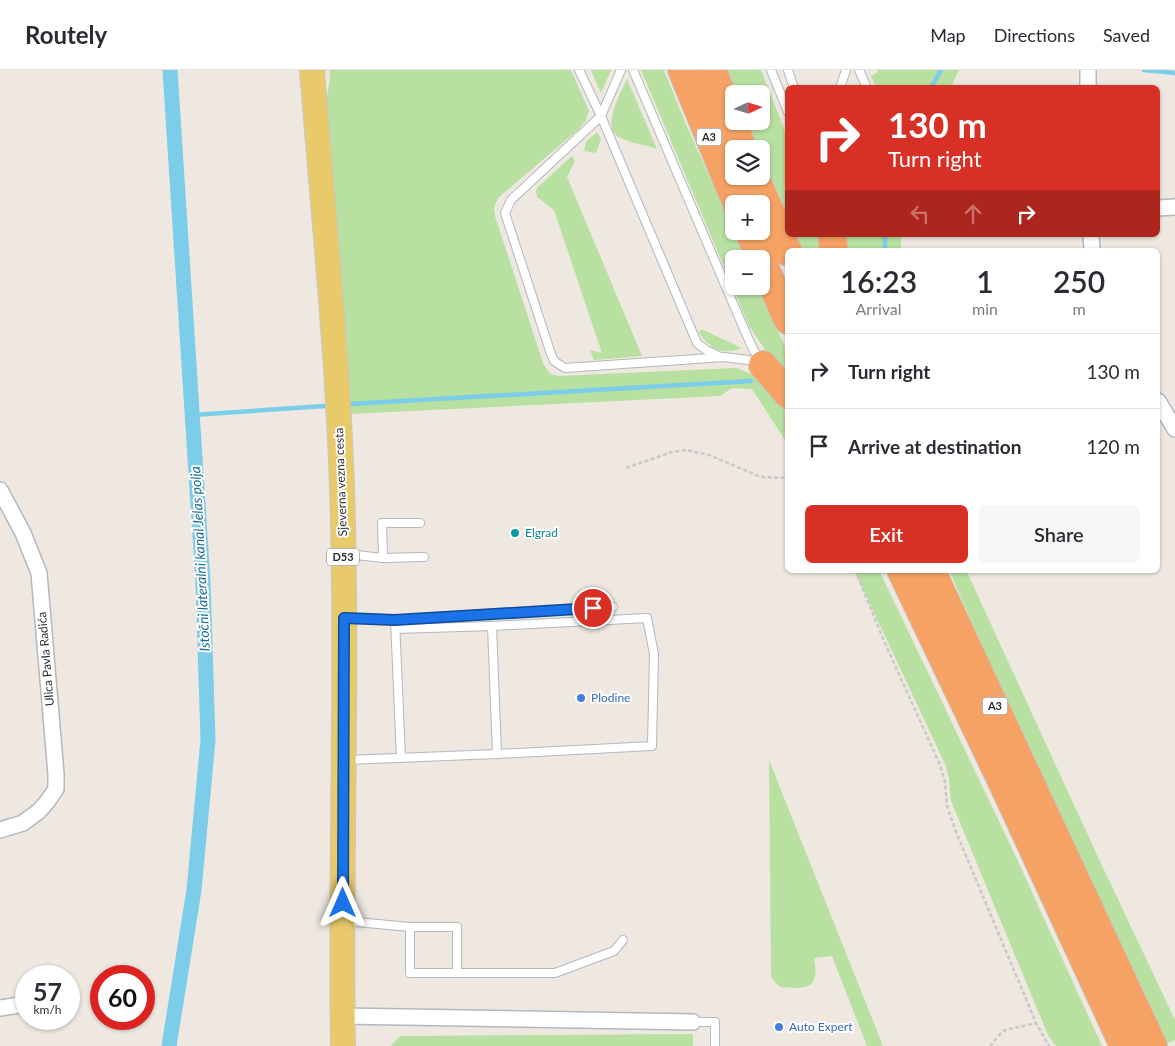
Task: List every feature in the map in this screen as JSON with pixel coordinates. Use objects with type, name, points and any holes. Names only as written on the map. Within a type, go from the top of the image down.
[{"type":"highway","name":"A3","points":[[682,70],[733,195]]},
{"type":"highway","name":"A3","points":[[712,70],[739,140]]},
{"type":"highway","points":[[758,185],[786,248]]},
{"type":"highway","points":[[770,279],[785,313]]},
{"type":"highway","points":[[763,365],[785,391]]},
{"type":"highway","points":[[893,573],[903,585],[906,581]]},
{"type":"highway","name":"A3","points":[[932,573],[1153,1046]]},
{"type":"highway","name":"A3","points":[[906,581],[1005,788],[1124,1046]]},
{"type":"main road","name":"Sjeverna vezna cesta","points":[[312,70],[337,384],[343,553],[343,1046]]},
{"type":"street","points":[[1088,70],[1088,85]]},
{"type":"street","points":[[1160,208],[1175,207]]},
{"type":"street","points":[[1160,404],[1175,429]]},
{"type":"street","name":"Ulica Pavla Radića","points":[[0,490],[23,533],[39,573],[56,774],[56,789],[48,802],[23,824],[0,830]]},
{"type":"street","points":[[0,1008],[15,1006]]},
{"type":"street","points":[[342,1016],[693,1022]]},
{"type":"lane","points":[[579,70],[601,116],[697,342],[706,350],[724,357]]},
{"type":"lane","points":[[621,70],[601,116],[511,200],[505,213],[554,361],[564,368],[724,357],[748,360],[763,365]]},
{"type":"lane","points":[[633,70],[744,329],[763,365]]},
{"type":"lane","points":[[771,70],[785,105]]},
{"type":"lane","points":[[788,70],[793,85]]},
{"type":"lane","points":[[841,85],[846,70]]},
{"type":"lane","points":[[860,70],[866,85]]},
{"type":"lane","points":[[383,558],[382,523],[420,523]]},
{"type":"lane","points":[[343,553],[383,558],[424,557]]},
{"type":"lane","points":[[344,618],[395,620],[613,607]]},
{"type":"lane","points":[[344,760],[652,746],[654,654],[647,618],[396,629]]},
{"type":"lane","points":[[395,620],[401,758]]},
{"type":"lane","points":[[492,626],[497,754]]},
{"type":"lane","points":[[343,921],[410,927],[457,927],[457,972]]},
{"type":"lane","points":[[410,927],[410,973],[555,973],[614,951],[623,940]]},
{"type":"lane","points":[[693,1022],[715,1022],[715,1046]]},
{"type":"path","points":[[626,468],[672,452],[686,450],[709,455],[761,477],[785,478]]},
{"type":"path","points":[[855,573],[940,765],[947,806],[1036,1023],[1049,1046]]},
{"type":"path","points":[[990,1046],[1005,1030],[1036,1023]]},
{"type":"green space","points":[[330,70],[571,70],[589,111],[586,120],[578,130],[498,198],[494,208],[543,363],[550,374],[558,376],[735,368],[759,378],[785,405],[785,440],[752,389],[732,388],[720,396],[349,414],[326,103]]},
{"type":"green space","points":[[591,70],[611,70],[601,93]]},
{"type":"green space","points":[[641,70],[664,70],[725,212],[725,240],[738,240],[742,250],[725,250],[725,269]]},
{"type":"green space","points":[[726,70],[761,70],[767,85],[732,85]]},
{"type":"green space","points":[[877,70],[959,70],[952,85],[875,85],[871,76],[878,72]]},
{"type":"green space","points":[[627,79],[657,149],[623,139],[614,132],[612,118],[614,109]]},
{"type":"green space","points":[[770,93],[785,131],[785,210],[770,175],[770,140],[755,140],[752,130],[770,130]]},
{"type":"green space","points":[[597,132],[601,139],[596,153],[584,151],[586,142]]},
{"type":"green space","points":[[572,156],[575,161],[567,177],[642,356],[594,360],[590,350],[602,353],[554,210],[537,197],[536,191]]},
{"type":"green space","points":[[797,237],[822,237],[824,248],[801,248]]},
{"type":"green space","points":[[840,237],[901,237],[901,248],[841,248]]},
{"type":"green space","points":[[736,295],[762,295],[785,347],[785,379],[749,326]]},
{"type":"green space","points":[[701,329],[742,348],[729,351],[718,350],[703,339],[699,333]]},
{"type":"green space","points":[[855,573],[880,573],[1016,857],[1102,1046],[1056,1046],[1048,1035],[951,801],[949,778],[945,764]]},
{"type":"green space","points":[[950,573],[967,573],[1175,1020],[1175,1040],[1162,1046]]},
{"type":"green space","points":[[769,760],[883,1046],[867,1046],[832,956],[814,958],[815,976],[813,982],[804,987],[780,987],[771,977]]},
{"type":"green space","points":[[693,1034],[693,1046],[391,1046],[400,1036]]},
{"type":"waterway","name":"Istočni lateralni kanal Jelas polja","points":[[169,1046],[194,890],[208,740],[203,582],[170,70]]},
{"type":"waterway","points":[[933,85],[941,70]]},
{"type":"waterway","points":[[1144,70],[1175,73]]},
{"type":"waterway","points":[[885,237],[885,248]]},
{"type":"waterway","points":[[350,404],[751,381]]},
{"type":"waterway","points":[[193,415],[325,406]]},
{"type":"place","name":"Elgrad","points":[[515,533]]},
{"type":"place","name":"Plodine","points":[[581,698]]},
{"type":"place","name":"Auto Expert","points":[[779,1027]]},
{"type":"route","points":[[343,903],[344,618],[395,620],[593,608]]}]
